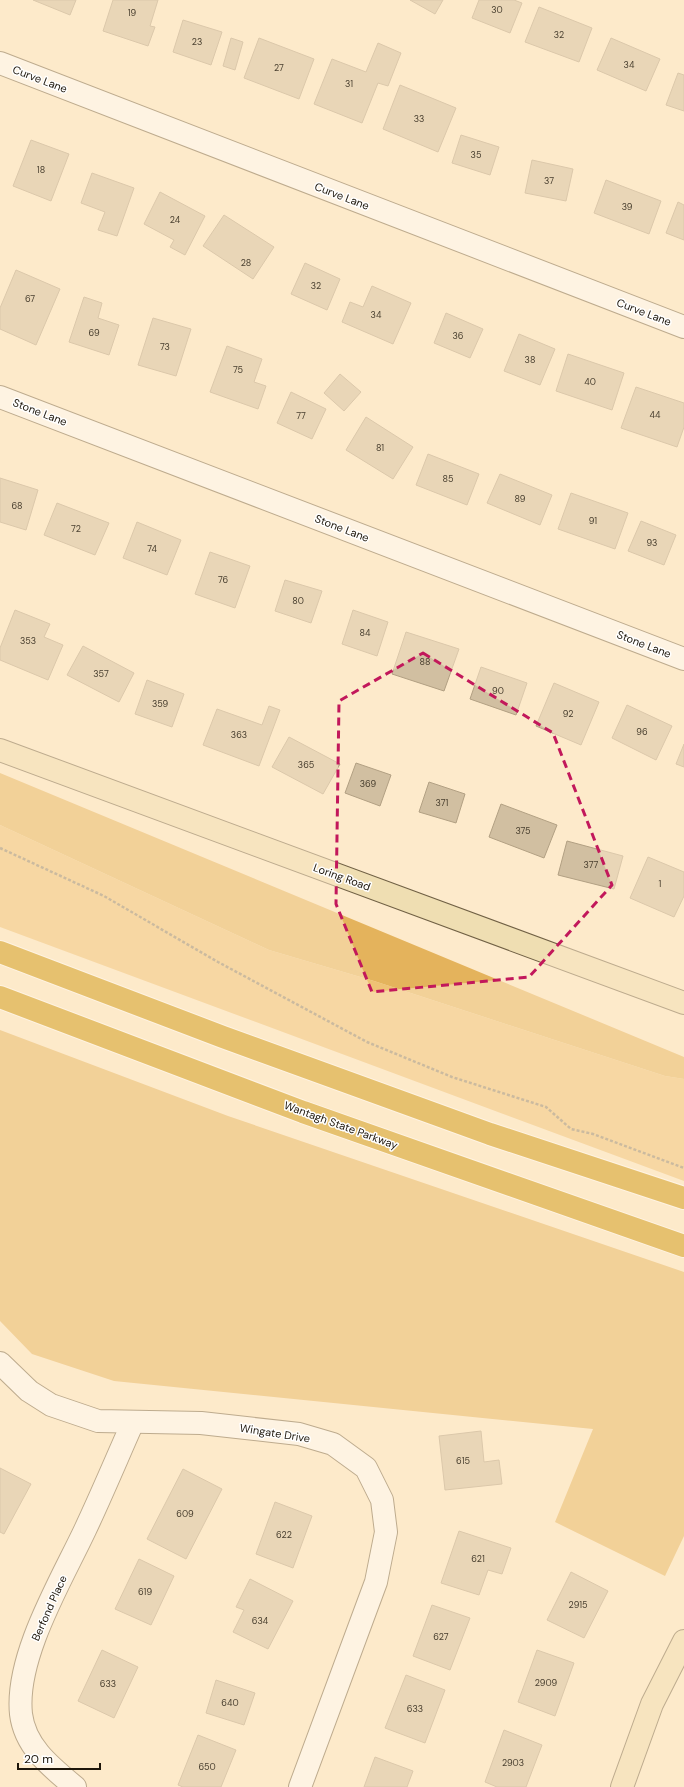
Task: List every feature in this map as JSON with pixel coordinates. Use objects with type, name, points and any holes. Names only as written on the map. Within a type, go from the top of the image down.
[{"type":"highway","points":[[0,952],[223,1037],[490,1134],[684,1198]]},
{"type":"highway","name":"Wantagh State Parkway","points":[[0,997],[303,1112],[684,1246]]},
{"type":"street","name":"Curve Lane","points":[[0,64],[684,327]]},
{"type":"street","name":"Stone Lane","points":[[0,397],[684,659]]},
{"type":"street","name":"Loring Road","points":[[0,750],[684,1003]]},
{"type":"street","name":"Wingate Drive","points":[[0,1363],[29,1391],[51,1405],[98,1421],[201,1423],[298,1434],[333,1444],[366,1468],[382,1500],[386,1532],[376,1582],[300,1787]]},
{"type":"street","name":"Berfond Place","points":[[75,1787],[55,1771],[38,1754],[27,1736],[21,1714],[22,1680],[35,1635],[86,1529],[133,1422]]},
{"type":"street","points":[[622,1787],[652,1704],[684,1641]]},
{"type":"path","points":[[0,848],[104,896],[218,962],[367,1042],[452,1077],[546,1107],[571,1129],[593,1134],[684,1168]]},
{"type":"highlighted area","points":[[423,653],[553,733],[612,885],[529,977],[372,992],[336,904],[339,701]]},
{"type":"shaded area","points":[[0,773],[684,1057],[684,1079],[665,1076],[374,981],[269,950],[0,825]]},
{"type":"shaded area","points":[[0,825],[269,950],[374,981],[665,1076],[684,1079],[684,1181],[0,927]]},
{"type":"shaded area","points":[[0,1030],[228,1116],[684,1272],[684,1536],[665,1576],[555,1522],[593,1429],[114,1381],[32,1354],[0,1321]]},
{"type":"building","points":[[33,0],[76,0],[70,15]]},
{"type":"building","points":[[113,0],[158,0],[150,26],[155,27],[148,46],[103,31]]},
{"type":"building","points":[[410,0],[443,0],[435,14]]},
{"type":"building","points":[[479,0],[514,0],[522,3],[510,33],[472,18]]},
{"type":"building","points":[[539,7],[592,28],[579,62],[525,42]]},
{"type":"building","points":[[183,20],[222,32],[211,65],[173,52]]},
{"type":"building","points":[[231,38],[243,42],[235,70],[223,66]]},
{"type":"building","points":[[259,38],[314,59],[299,99],[244,78]]},
{"type":"building","points":[[611,38],[660,59],[646,91],[597,70]]},
{"type":"building","points":[[378,43],[401,53],[388,86],[378,83],[362,123],[314,104],[332,59],[366,72]]},
{"type":"building","points":[[678,73],[684,75],[684,111],[666,105]]},
{"type":"building","points":[[400,85],[456,108],[438,152],[383,129]]},
{"type":"building","points":[[461,135],[499,147],[490,175],[452,163]]},
{"type":"building","points":[[31,140],[69,154],[51,201],[13,186]]},
{"type":"building","points":[[532,160],[573,169],[566,201],[525,193]]},
{"type":"building","points":[[92,173],[134,188],[117,236],[98,230],[105,212],[81,203]]},
{"type":"building","points":[[606,180],[661,201],[649,234],[594,213]]},
{"type":"building","points":[[160,192],[205,216],[185,255],[170,247],[174,240],[144,224]]},
{"type":"building","points":[[678,202],[684,205],[684,240],[666,233]]},
{"type":"building","points":[[224,215],[274,247],[253,279],[203,246]]},
{"type":"building","points":[[305,263],[340,279],[327,310],[291,294]]},
{"type":"building","points":[[16,270],[60,289],[36,345],[0,329],[0,308]]},
{"type":"building","points":[[372,286],[411,303],[393,344],[342,322],[350,302],[363,307]]},
{"type":"building","points":[[84,297],[102,303],[98,318],[119,325],[109,355],[69,342]]},
{"type":"building","points":[[446,313],[483,329],[470,358],[434,343]]},
{"type":"building","points":[[153,318],[191,329],[176,376],[138,365]]},
{"type":"building","points":[[519,334],[555,349],[540,385],[504,371]]},
{"type":"building","points":[[227,346],[262,359],[254,382],[266,386],[258,409],[210,392]]},
{"type":"building","points":[[568,354],[624,373],[612,410],[556,391]]},
{"type":"building","points":[[340,374],[361,392],[344,411],[324,393]]},
{"type":"building","points":[[636,387],[684,403],[684,427],[677,447],[621,428]]},
{"type":"building","points":[[291,392],[326,409],[312,439],[277,423]]},
{"type":"building","points":[[366,417],[413,447],[393,479],[346,450]]},
{"type":"building","points":[[428,454],[479,474],[467,505],[416,485]]},
{"type":"building","points":[[500,474],[552,495],[540,525],[487,503]]},
{"type":"building","points":[[0,478],[38,490],[26,530],[0,522]]},
{"type":"building","points":[[571,493],[628,513],[615,549],[558,529]]},
{"type":"building","points":[[57,503],[109,523],[95,555],[44,535]]},
{"type":"building","points":[[641,521],[676,535],[664,565],[628,551]]},
{"type":"building","points":[[137,522],[181,540],[167,575],[123,558]]},
{"type":"building","points":[[210,552],[250,566],[235,608],[195,594]]},
{"type":"building","points":[[285,580],[322,591],[311,623],[275,611]]},
{"type":"building","points":[[15,610],[50,624],[44,637],[63,645],[48,680],[0,660],[0,648]]},
{"type":"building","points":[[353,610],[388,622],[377,656],[342,644]]},
{"type":"building","points":[[406,632],[459,649],[444,691],[392,674]]},
{"type":"building","points":[[83,646],[134,673],[119,702],[67,675]]},
{"type":"building","points":[[481,667],[527,683],[516,715],[470,699]]},
{"type":"building","points":[[147,680],[184,694],[172,727],[135,714]]},
{"type":"building","points":[[554,683],[599,702],[581,745],[536,726]]},
{"type":"building","points":[[627,705],[672,726],[656,760],[612,738]]},
{"type":"building","points":[[269,706],[280,710],[259,766],[203,745],[217,709],[262,725]]},
{"type":"building","points":[[289,737],[340,764],[323,794],[272,767]]},
{"type":"building","points":[[684,744],[684,767],[676,764]]},
{"type":"building","points":[[356,763],[391,775],[380,806],[345,793]]},
{"type":"building","points":[[429,782],[465,794],[456,823],[419,812]]},
{"type":"building","points":[[501,804],[557,825],[544,858],[489,837]]},
{"type":"building","points":[[567,841],[623,856],[614,889],[558,875]]},
{"type":"building","points":[[648,857],[684,872],[684,896],[674,917],[630,898]]},
{"type":"building","points":[[481,1431],[484,1462],[499,1460],[502,1484],[445,1490],[439,1436]]},
{"type":"building","points":[[0,1468],[31,1484],[4,1534],[0,1532]]},
{"type":"building","points":[[183,1469],[222,1489],[186,1559],[147,1539]]},
{"type":"building","points":[[275,1502],[312,1516],[293,1568],[256,1554]]},
{"type":"building","points":[[459,1531],[511,1548],[502,1574],[488,1570],[479,1595],[441,1583]]},
{"type":"building","points":[[139,1559],[174,1576],[151,1625],[115,1609]]},
{"type":"building","points":[[571,1572],[608,1591],[584,1638],[547,1620]]},
{"type":"building","points":[[250,1579],[293,1601],[268,1649],[233,1632],[244,1610],[236,1607]]},
{"type":"building","points":[[432,1605],[470,1618],[450,1670],[413,1656]]},
{"type":"building","points":[[102,1650],[138,1667],[114,1718],[78,1701]]},
{"type":"building","points":[[537,1650],[574,1663],[555,1716],[518,1702]]},
{"type":"building","points":[[406,1675],[445,1690],[425,1743],[385,1728]]},
{"type":"building","points":[[216,1680],[255,1693],[244,1725],[206,1713]]},
{"type":"building","points":[[504,1730],[542,1745],[526,1787],[497,1787],[485,1782]]},
{"type":"building","points":[[198,1735],[236,1750],[221,1787],[183,1787],[178,1785]]},
{"type":"building","points":[[375,1757],[413,1771],[407,1787],[364,1787]]}]
